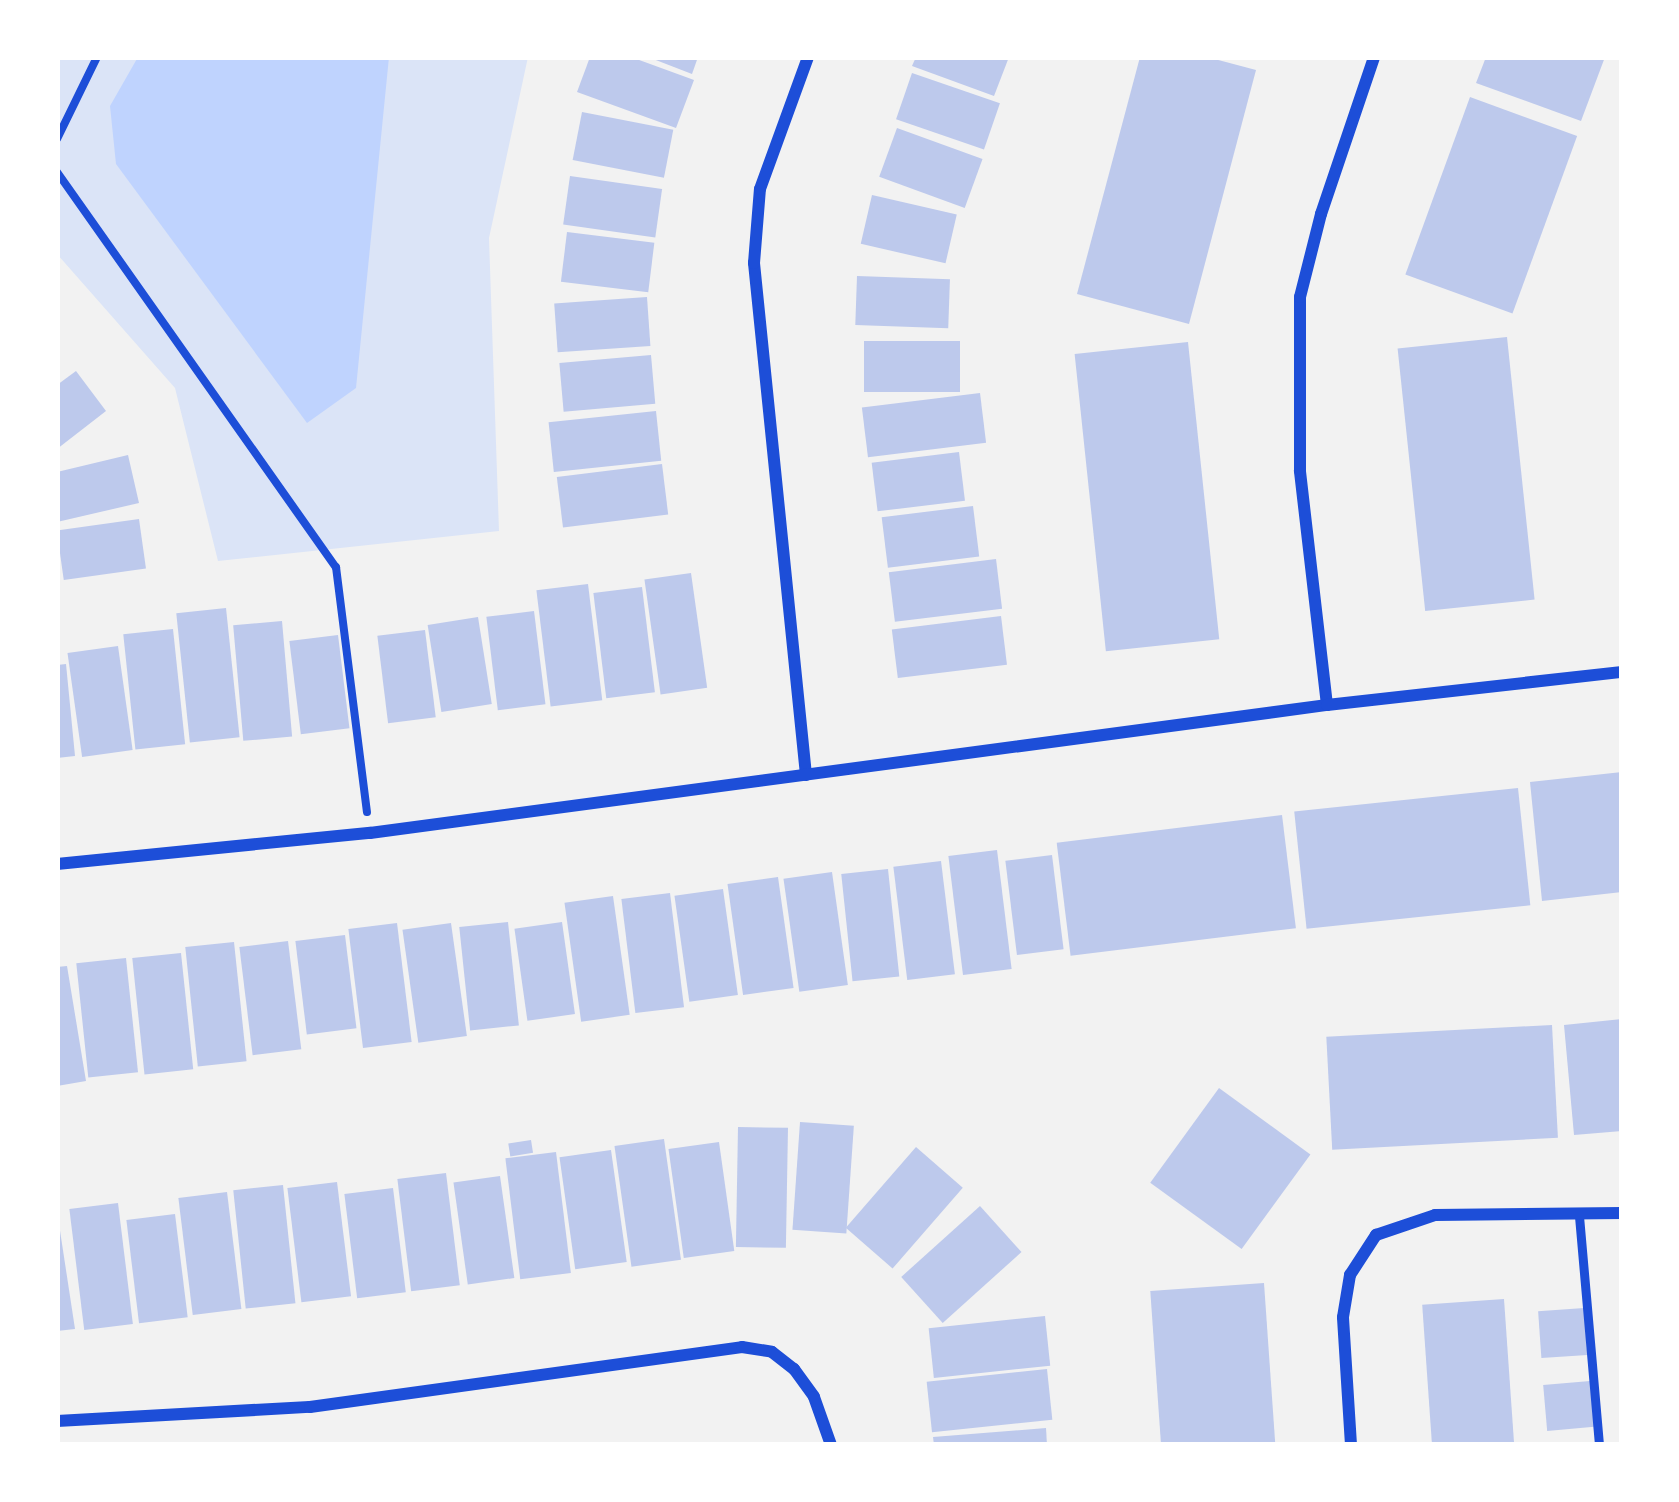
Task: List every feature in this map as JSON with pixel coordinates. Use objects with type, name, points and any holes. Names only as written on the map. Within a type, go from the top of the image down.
[{"type":"street","points":[[806,775],[754,263],[760,189],[808,57]]},
{"type":"street","points":[[1327,705],[1300,471],[1300,297],[1321,214],[1374,57]]},
{"type":"street","points":[[57,864],[370,833],[1327,705],[1622,672]]},
{"type":"street","points":[[1351,1445],[1343,1317],[1350,1275],[1376,1235],[1436,1215],[1622,1214]]},
{"type":"street","points":[[57,1421],[310,1407],[742,1347],[772,1352],[794,1369],[814,1396],[831,1445]]},
{"type":"lane","points":[[1580,1216],[1599,1445]]},
{"type":"path","points":[[57,139],[97,57]]},
{"type":"path","points":[[57,172],[336,567],[370,833]]},
{"type":"shaded area","points":[[57,57],[528,57],[489,238],[499,531],[218,561],[175,388],[57,254]]},
{"type":"water","points":[[138,57],[389,57],[356,388],[307,423],[116,164],[110,106]]},
{"type":"building","points":[[590,57],[631,57],[694,80],[676,128],[577,92]]},
{"type":"building","points":[[648,57],[698,57],[692,74]]},
{"type":"building","points":[[916,57],[1009,57],[994,96],[912,66]]},
{"type":"building","points":[[1140,57],[1207,57],[1256,70],[1189,324],[1077,294]]},
{"type":"building","points":[[1486,57],[1605,57],[1581,121],[1476,83]]},
{"type":"building","points":[[912,73],[1000,103],[984,150],[896,119]]},
{"type":"building","points":[[1470,97],[1577,136],[1512,314],[1405,275]]},
{"type":"building","points":[[582,112],[673,130],[664,178],[573,160]]},
{"type":"building","points":[[897,128],[983,159],[965,208],[879,177]]},
{"type":"building","points":[[570,176],[662,189],[655,237],[563,225]]},
{"type":"building","points":[[872,195],[957,215],[946,263],[861,244]]},
{"type":"building","points":[[567,232],[654,243],[648,292],[561,282]]},
{"type":"building","points":[[857,276],[950,279],[948,328],[855,325]]},
{"type":"building","points":[[647,297],[650,346],[558,352],[554,303]]},
{"type":"building","points":[[1507,337],[1535,600],[1425,611],[1398,348]]},
{"type":"building","points":[[864,341],[960,341],[960,392],[864,392]]},
{"type":"building","points":[[1188,342],[1219,639],[1106,651],[1075,354]]},
{"type":"building","points":[[651,355],[655,404],[564,412],[559,363]]},
{"type":"building","points":[[76,371],[106,411],[57,449],[57,385]]},
{"type":"building","points":[[980,393],[986,443],[868,457],[862,408]]},
{"type":"building","points":[[656,411],[661,461],[554,472],[549,422]]},
{"type":"building","points":[[959,452],[965,501],[878,511],[872,463]]},
{"type":"building","points":[[128,455],[139,503],[57,522],[57,472]]},
{"type":"building","points":[[662,464],[668,515],[563,528],[557,477]]},
{"type":"building","points":[[973,506],[979,557],[888,568],[882,517]]},
{"type":"building","points":[[139,519],[146,569],[64,580],[57,531]]},
{"type":"building","points":[[996,559],[1002,609],[895,622],[889,572]]},
{"type":"building","points":[[691,573],[707,688],[661,694],[644,580]]},
{"type":"building","points":[[588,584],[602,700],[551,706],[536,590]]},
{"type":"building","points":[[642,587],[655,692],[606,698],[593,593]]},
{"type":"building","points":[[226,608],[240,737],[190,743],[176,613]]},
{"type":"building","points":[[534,611],[545,704],[498,710],[486,617]]},
{"type":"building","points":[[1001,616],[1007,665],[898,678],[892,629]]},
{"type":"building","points":[[478,617],[492,704],[441,712],[428,625]]},
{"type":"building","points":[[282,621],[292,737],[243,741],[233,625]]},
{"type":"building","points":[[173,629],[185,744],[135,750],[123,634]]},
{"type":"building","points":[[425,630],[436,717],[388,723],[377,636]]},
{"type":"building","points":[[338,635],[349,728],[301,734],[289,641]]},
{"type":"building","points":[[118,646],[133,750],[82,757],[67,653]]},
{"type":"building","points":[[66,664],[75,756],[57,758],[57,665]]},
{"type":"building","points":[[1622,772],[1622,892],[1542,901],[1530,782]]},
{"type":"building","points":[[1518,788],[1530,905],[1307,929],[1294,812]]},
{"type":"building","points":[[1282,815],[1296,928],[1071,956],[1057,843]]},
{"type":"building","points":[[997,850],[1012,969],[963,975],[948,856]]},
{"type":"building","points":[[1052,855],[1064,949],[1017,955],[1005,861]]},
{"type":"building","points":[[941,861],[955,974],[907,980],[893,867]]},
{"type":"building","points":[[888,869],[899,976],[853,981],[841,874]]},
{"type":"building","points":[[832,872],[848,985],[799,992],[783,879]]},
{"type":"building","points":[[778,877],[794,988],[743,995],[727,884]]},
{"type":"building","points":[[723,889],[738,995],[689,1002],[674,896]]},
{"type":"building","points":[[670,893],[684,1007],[635,1013],[621,899]]},
{"type":"building","points":[[613,896],[630,1015],[581,1022],[564,903]]},
{"type":"building","points":[[508,922],[519,1025],[470,1031],[459,927]]},
{"type":"building","points":[[562,922],[575,1014],[527,1021],[514,929]]},
{"type":"building","points":[[397,923],[412,1042],[363,1048],[348,929]]},
{"type":"building","points":[[451,923],[467,1036],[418,1043],[402,930]]},
{"type":"building","points":[[345,935],[356,1028],[307,1034],[295,941]]},
{"type":"building","points":[[288,941],[301,1049],[253,1055],[239,947]]},
{"type":"building","points":[[234,942],[247,1061],[198,1066],[185,947]]},
{"type":"building","points":[[181,953],[193,1069],[144,1074],[132,958]]},
{"type":"building","points":[[126,958],[138,1072],[88,1078],[76,963]]},
{"type":"building","points":[[67,966],[86,1081],[57,1086],[57,967]]},
{"type":"building","points":[[1622,1019],[1622,1131],[1574,1135],[1564,1025]]},
{"type":"building","points":[[1552,1025],[1558,1138],[1332,1150],[1326,1037]]},
{"type":"building","points":[[1219,1088],[1310,1154],[1242,1249],[1150,1183]]},
{"type":"building","points":[[800,1122],[854,1126],[846,1234],[792,1230]]},
{"type":"building","points":[[738,1127],[788,1128],[786,1248],[736,1247]]},
{"type":"building","points":[[664,1139],[681,1260],[631,1267],[614,1146]]},
{"type":"building","points":[[531,1140],[533,1153],[510,1156],[508,1144]]},
{"type":"building","points":[[719,1142],[734,1251],[684,1258],[668,1149]]},
{"type":"building","points":[[916,1147],[963,1188],[893,1268],[846,1228]]},
{"type":"building","points":[[611,1150],[627,1262],[575,1269],[560,1157]]},
{"type":"building","points":[[556,1152],[571,1273],[520,1279],[505,1158]]},
{"type":"building","points":[[446,1173],[460,1285],[411,1291],[397,1179]]},
{"type":"building","points":[[500,1176],[514,1278],[468,1285],[453,1183]]},
{"type":"building","points":[[337,1182],[351,1296],[301,1302],[287,1188]]},
{"type":"building","points":[[283,1185],[295,1303],[246,1309],[233,1190]]},
{"type":"building","points":[[393,1188],[406,1292],[357,1298],[344,1194]]},
{"type":"building","points":[[227,1192],[241,1309],[193,1315],[178,1198]]},
{"type":"building","points":[[118,1203],[133,1324],[84,1330],[69,1209]]},
{"type":"building","points":[[980,1206],[1021,1252],[943,1323],[901,1277]]},
{"type":"building","points":[[57,1211],[75,1329],[57,1331]]},
{"type":"building","points":[[175,1214],[188,1317],[139,1323],[126,1220]]},
{"type":"building","points":[[1264,1283],[1275,1445],[1161,1445],[1150,1291]]},
{"type":"building","points":[[1504,1299],[1514,1445],[1432,1445],[1422,1305]]},
{"type":"building","points":[[1584,1308],[1587,1355],[1541,1358],[1538,1311]]},
{"type":"building","points":[[1045,1316],[1050,1366],[934,1378],[929,1328]]},
{"type":"building","points":[[1047,1369],[1052,1420],[932,1432],[927,1382]]},
{"type":"building","points":[[1590,1381],[1594,1427],[1547,1431],[1543,1385]]},
{"type":"building","points":[[1046,1428],[1047,1445],[934,1445],[933,1437]]}]
